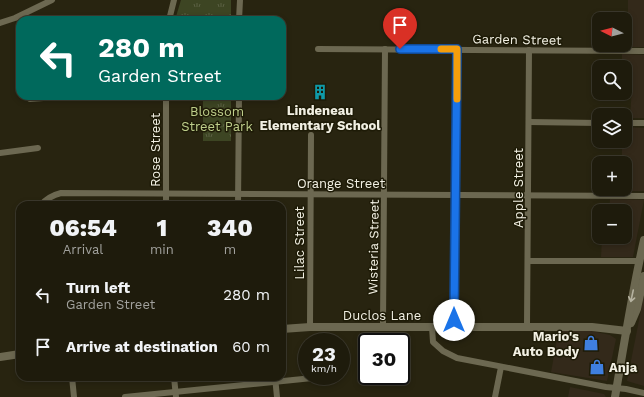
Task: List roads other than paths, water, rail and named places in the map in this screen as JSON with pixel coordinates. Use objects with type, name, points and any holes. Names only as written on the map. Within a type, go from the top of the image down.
[{"type":"street","points":[[19,16],[52,0]]},
{"type":"street","points":[[170,16],[174,0]]},
{"type":"street","points":[[239,16],[240,0]]},
{"type":"street","points":[[0,23],[16,18]]},
{"type":"street","name":"Garden Street","points":[[318,49],[644,51]]},
{"type":"street","name":"Wisteria Street","points":[[383,326],[385,49]]},
{"type":"street","points":[[454,327],[457,49]]},
{"type":"street","name":"Apple Street","points":[[527,326],[529,50]]},
{"type":"street","name":"Rose Street","points":[[166,100],[166,201]]},
{"type":"street","points":[[238,201],[239,100]]},
{"type":"street","points":[[529,122],[592,122]]},
{"type":"street","points":[[632,123],[644,123]]},
{"type":"street","name":"Lilac Street","points":[[310,327],[311,135]]},
{"type":"street","points":[[0,153],[38,148]]},
{"type":"street","name":"Orange Street","points":[[44,201],[47,198],[61,193],[529,194],[644,196]]},
{"type":"street","points":[[614,397],[627,331],[630,304],[644,240]]},
{"type":"street","points":[[639,261],[644,250]]},
{"type":"street","points":[[528,261],[639,261]]},
{"type":"street","points":[[627,331],[637,309],[644,276]]},
{"type":"street","name":"Duclos Lane","points":[[286,329],[383,326],[527,326],[592,327],[627,331]]},
{"type":"street","points":[[432,327],[433,342],[443,351],[457,358],[644,393]]},
{"type":"street","points":[[0,357],[16,355]]},
{"type":"street","points":[[495,397],[501,367]]},
{"type":"street","points":[[286,378],[298,378]]},
{"type":"street","points":[[72,381],[74,397]]},
{"type":"street","points":[[174,381],[176,395]]},
{"type":"street","points":[[125,397],[176,395],[263,381]]},
{"type":"street","points":[[275,381],[277,397]]},
{"type":"place","name":"Lindeneau Elementary School","points":[[320,92]]},
{"type":"place","name":"Mario's Auto Body","points":[[591,343]]},
{"type":"place","name":"Anja","points":[[597,367]]},
{"type":"park label","name":"Blossom Street Park","points":[[217,118]]}]
